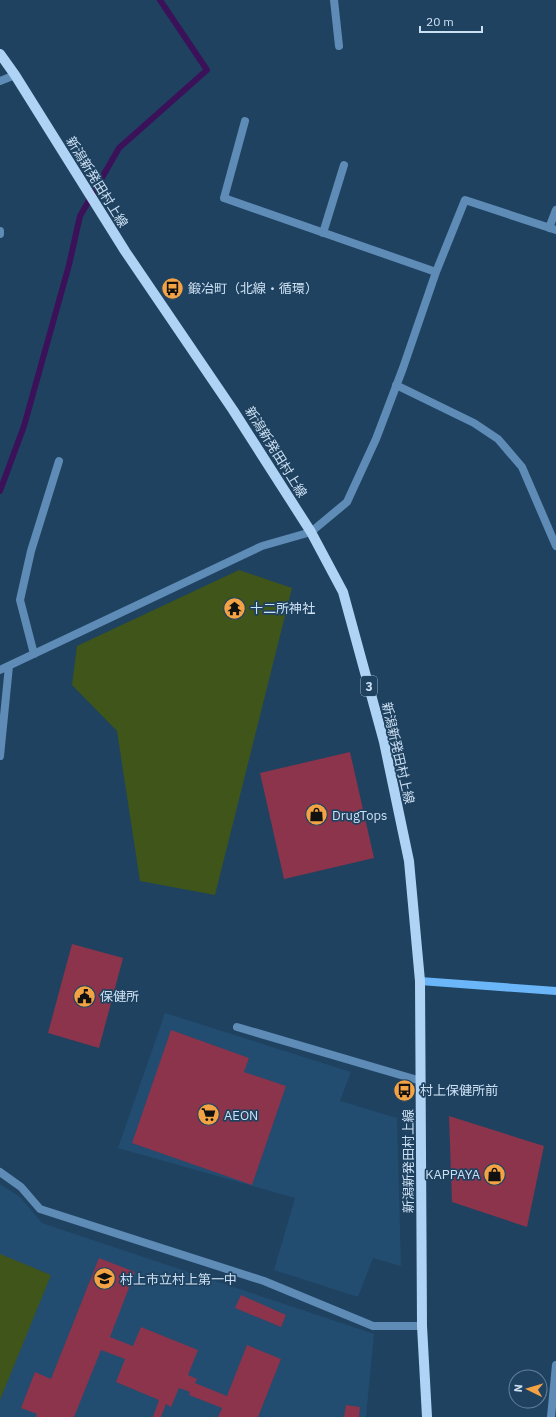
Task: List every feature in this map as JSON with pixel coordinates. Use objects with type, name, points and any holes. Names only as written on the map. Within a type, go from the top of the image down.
[{"type":"main road","name":"新潟新発田村上線","points":[[0,54],[15,75],[125,251],[233,410],[311,532],[343,592],[384,742],[409,861],[420,981],[422,1326],[427,1417]]},
{"type":"street","points":[[334,0],[339,46]]},
{"type":"street","points":[[0,81],[15,75]]},
{"type":"street","points":[[245,121],[224,198],[436,272]]},
{"type":"street","points":[[323,233],[344,165]]},
{"type":"street","points":[[0,670],[262,546],[311,532],[347,502],[376,439],[436,272],[464,200],[552,229],[556,210]]},
{"type":"street","points":[[396,385],[474,423],[498,439],[522,467],[556,546]]},
{"type":"street","points":[[34,654],[20,600],[31,551],[59,461]]},
{"type":"street","points":[[0,756],[9,666]]},
{"type":"street","points":[[420,981],[556,991]]},
{"type":"street","points":[[237,1026],[421,1081]]},
{"type":"street","points":[[0,1172],[21,1187],[40,1209],[264,1282],[373,1326],[422,1326]]},
{"type":"street","points":[[551,1417],[556,1365]]},
{"type":"shaded area","points":[[165,1013],[351,1072],[340,1101],[397,1118],[401,1266],[373,1258],[358,1297],[274,1270],[295,1198],[118,1148]]},
{"type":"shaded area","name":"村上市立村上第一中","points":[[0,1184],[20,1197],[42,1223],[374,1334],[366,1417],[0,1417]]},
{"type":"green space","points":[[239,570],[292,588],[215,895],[140,881],[117,731],[72,685],[77,646]]},
{"type":"green space","points":[[0,1254],[51,1275],[0,1400]]},
{"type":"building","name":"DrugTops","points":[[350,752],[374,858],[284,879],[260,773]]},
{"type":"building","name":"保健所","points":[[72,944],[123,958],[99,1048],[48,1033]]},
{"type":"building","name":"AEON","points":[[171,1030],[249,1058],[244,1072],[286,1086],[252,1185],[132,1143]]},
{"type":"building","name":"KAPPAYA","points":[[449,1116],[544,1146],[527,1227],[452,1202]]},
{"type":"building","points":[[99,1258],[135,1272],[110,1337],[133,1346],[141,1327],[198,1350],[188,1375],[197,1379],[195,1383],[227,1396],[247,1345],[281,1359],[258,1417],[218,1417],[222,1408],[189,1395],[190,1392],[179,1388],[171,1407],[166,1404],[161,1417],[153,1417],[159,1400],[116,1382],[125,1359],[101,1350],[74,1417],[36,1417],[37,1414],[21,1408],[35,1372],[51,1379]]},
{"type":"building","points":[[241,1295],[286,1315],[281,1327],[235,1308]]},
{"type":"building","points":[[346,1405],[360,1407],[359,1417],[344,1417]]},
{"type":"waterway","points":[[0,491],[24,426],[69,265],[80,216],[119,148],[207,70],[160,0]]},
{"type":"place","name":"鍛冶町（北線・循環）","points":[[173,288]]},
{"type":"place","name":"十二所神社","points":[[235,608]]},
{"type":"place","name":"DrugTops","points":[[317,815]]},
{"type":"place","name":"保健所","points":[[85,996]]},
{"type":"place","name":"村上保健所前","points":[[405,1090]]},
{"type":"place","name":"AEON","points":[[209,1115]]},
{"type":"place","name":"KAPPAYA","points":[[495,1174]]},
{"type":"place","name":"村上市立村上第一中","points":[[104,1279]]}]
